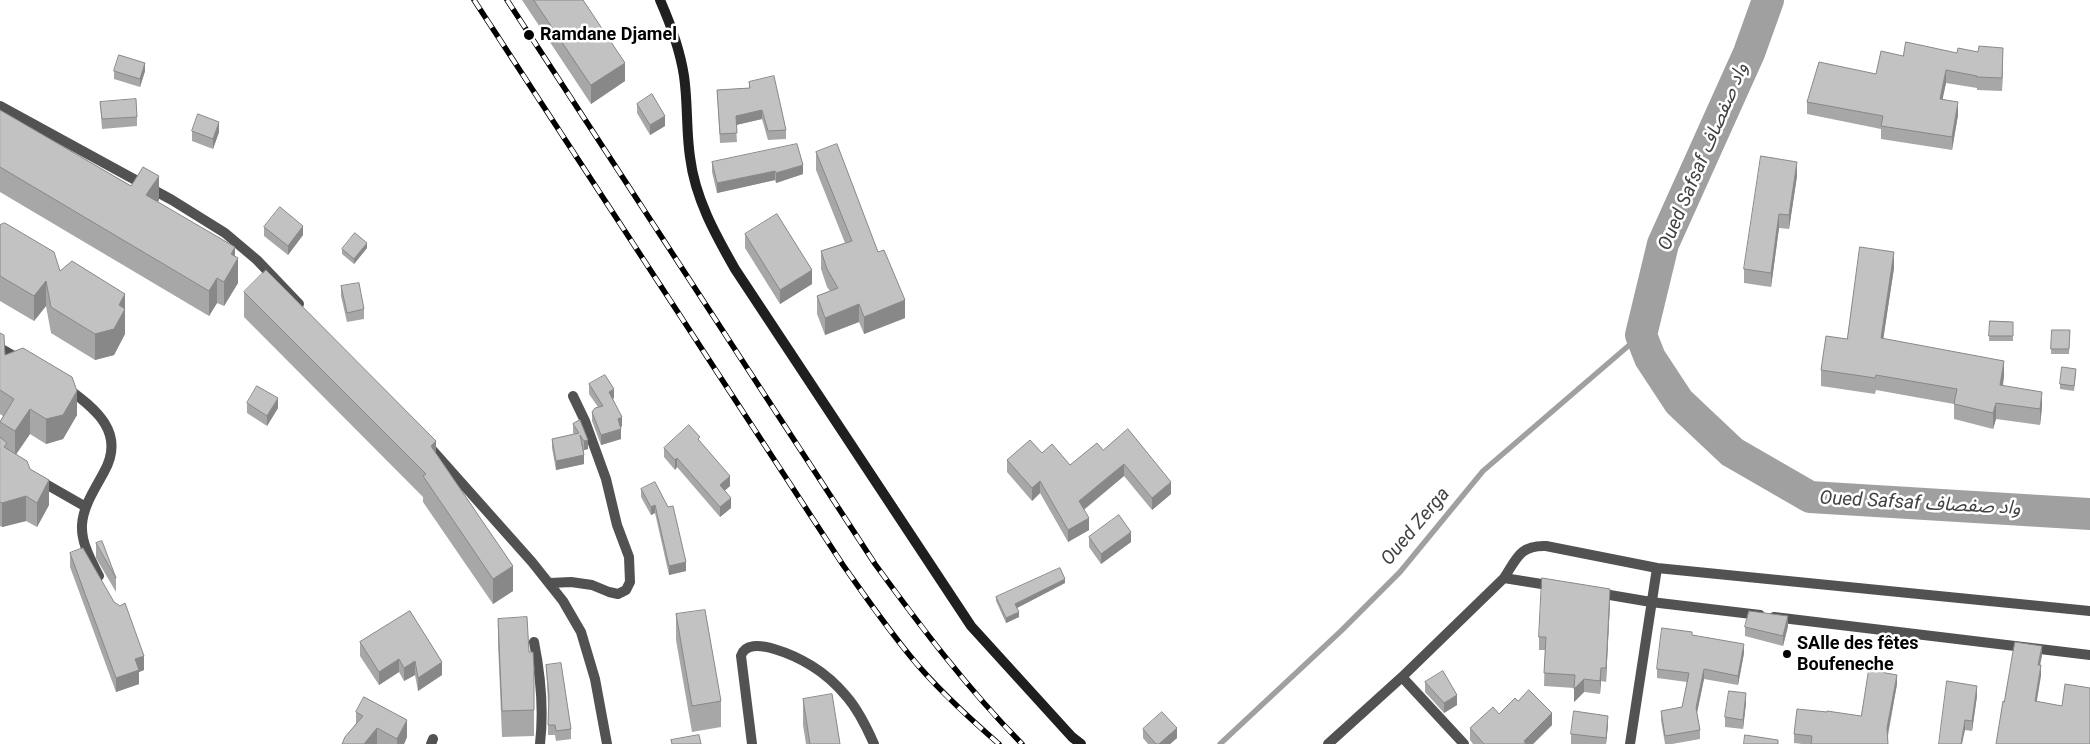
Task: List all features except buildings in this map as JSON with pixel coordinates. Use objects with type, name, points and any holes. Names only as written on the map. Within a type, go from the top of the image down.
[{"type":"main road","points":[[660,0],[679,50],[684,77],[690,157],[697,192],[709,223],[735,269],[971,626],[1034,697],[1081,744]]},
{"type":"street","points":[[0,106],[172,200],[225,233],[258,260],[306,312]]},
{"type":"street","points":[[0,348],[33,367]]},
{"type":"street","points":[[58,381],[92,406],[108,428],[111,454],[86,507],[82,525],[84,541],[103,585]]},
{"type":"street","points":[[550,583],[571,582],[592,585],[618,594],[626,590],[630,582],[629,557],[618,526],[606,479],[574,396]]},
{"type":"street","points":[[420,437],[460,479],[550,583],[581,632],[595,679],[606,744]]},
{"type":"street","points":[[30,476],[86,507]]},
{"type":"street","points":[[1328,744],[1402,677],[1504,578],[1521,551],[1535,546],[1657,568],[2090,611]]},
{"type":"street","points":[[1630,744],[1657,568]]},
{"type":"street","points":[[1504,578],[1563,587]]},
{"type":"street","points":[[1583,590],[1651,602],[2090,655]]},
{"type":"street","points":[[534,642],[541,676],[543,706],[540,744]]},
{"type":"street","points":[[752,744],[741,656],[744,649],[751,645],[767,647],[813,667],[848,698],[861,717],[874,744]]},
{"type":"street","points":[[1402,677],[1464,744]]},
{"type":"waterway","name":"Oued Safsaf واد صفصاف","points":[[1768,0],[1749,53],[1663,244],[1641,335],[1650,358],[1679,402],[1732,452],[1810,497],[2090,514]]},
{"type":"waterway","name":"Oued Zerga","points":[[1220,744],[1341,631],[1400,572],[1483,471],[1641,335]]},
{"type":"railway","points":[[474,0],[843,565],[921,669],[953,702],[999,744]]},
{"type":"railway","points":[[507,0],[875,564],[945,657],[1022,744]]},
{"type":"place","name":"Ramdane Djamel","points":[[529,35]]},
{"type":"place","name":"SAlle des fêtes Boufeneche","points":[[1787,654]]}]
